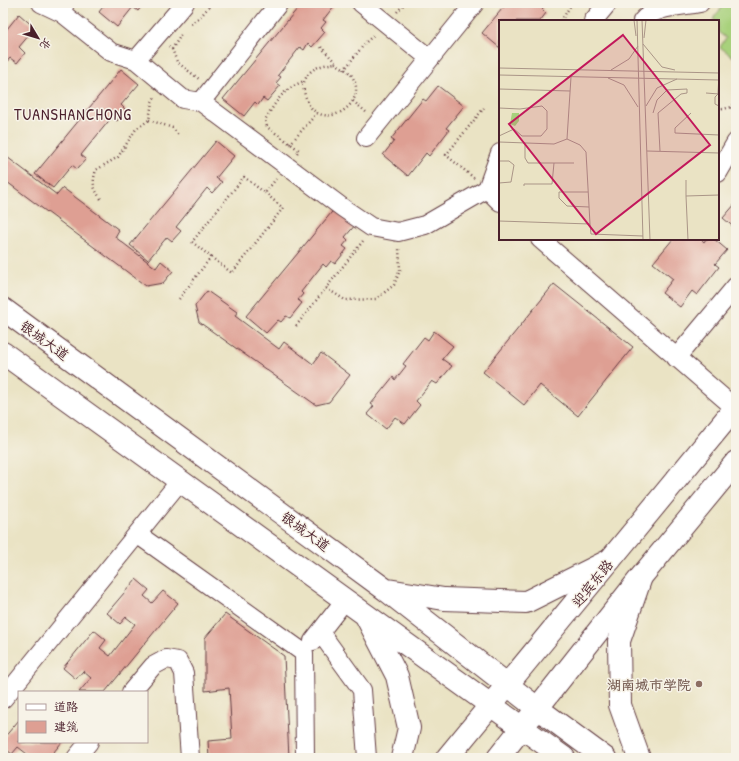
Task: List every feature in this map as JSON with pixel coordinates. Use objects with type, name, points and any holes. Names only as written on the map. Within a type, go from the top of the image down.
[{"type":"main road","name":"银城大道","points":[[3,309],[386,590],[537,708],[605,758]]},
{"type":"main road","points":[[3,353],[564,758]]},
{"type":"main road","name":"迎宾东路","points":[[447,758],[735,408]]},
{"type":"main road","points":[[498,758],[641,577],[736,462]]},
{"type":"main road","points":[[386,590],[444,600],[526,602],[610,560]]},
{"type":"main road","points":[[639,758],[620,705],[619,641],[641,577]]},
{"type":"main road","points":[[364,614],[397,676],[410,728],[402,758]]},
{"type":"street","points":[[41,3],[63,8],[111,52],[136,60],[183,99],[206,95],[279,3]]},
{"type":"street","points":[[136,60],[186,3]]},
{"type":"street","points":[[361,3],[429,58]]},
{"type":"street","points":[[366,138],[429,58],[475,3]]},
{"type":"street","points":[[594,20],[607,3]]},
{"type":"street","points":[[643,20],[647,15],[664,9],[700,3]]},
{"type":"street","points":[[206,95],[286,166],[342,208],[371,227],[398,232],[425,225],[487,189],[499,156]]},
{"type":"street","points":[[719,171],[736,142]]},
{"type":"street","points":[[487,189],[499,201]]},
{"type":"street","points":[[541,240],[735,408]]},
{"type":"street","points":[[676,358],[736,286]]},
{"type":"street","points":[[3,699],[180,481]]},
{"type":"street","points":[[137,534],[304,653]]},
{"type":"street","points":[[305,758],[304,653],[345,600]]},
{"type":"street","points":[[320,632],[362,690],[367,758]]},
{"type":"street","points":[[132,691],[153,666],[166,659],[178,661],[184,673],[190,758]]},
{"type":"street","points":[[76,758],[88,743]]},
{"type":"path","points":[[562,20],[572,3]]},
{"type":"path","points":[[321,47],[335,63],[352,75],[357,88],[353,101],[344,111],[333,116],[317,113],[308,103],[304,92],[304,81],[311,70],[325,64],[335,63]]},
{"type":"path","points":[[172,49],[176,62],[206,95]]},
{"type":"path","points":[[265,193],[299,150],[267,127],[265,120],[276,101],[290,87],[304,81]]},
{"type":"path","points":[[102,199],[95,192],[92,181],[96,170],[118,157],[136,129],[149,120],[152,102],[164,83]]},
{"type":"path","points":[[719,110],[732,106],[736,102]]},
{"type":"path","points":[[484,108],[446,155],[487,189]]},
{"type":"path","points":[[290,144],[317,113]]},
{"type":"path","points":[[149,120],[173,128],[178,135]]},
{"type":"path","points":[[244,177],[283,208],[232,273],[211,257],[192,242],[244,177]]},
{"type":"path","points":[[296,326],[374,227]]},
{"type":"path","points":[[326,288],[345,300],[376,299],[394,285],[400,270],[398,232]]},
{"type":"path","points":[[179,299],[211,257]]},
{"type":"green space","points":[[736,3],[736,59],[720,47],[726,38],[719,33],[719,20],[714,20],[714,17],[725,4]]},
{"type":"building","points":[[106,3],[144,3],[138,11],[133,7],[117,27],[99,12]]},
{"type":"building","points":[[302,3],[330,3],[334,6],[323,20],[326,22],[321,28],[325,32],[312,47],[308,43],[304,50],[300,47],[278,75],[281,77],[276,83],[280,86],[267,101],[263,98],[258,105],[255,102],[244,116],[223,99]]},
{"type":"building","points":[[507,3],[547,3],[542,9],[546,13],[541,20],[499,20],[499,47],[482,33]]},
{"type":"building","points":[[19,14],[35,28],[19,47],[25,53],[17,63],[10,58],[3,66],[3,34]]},
{"type":"building","points":[[121,69],[139,84],[121,105],[126,110],[117,121],[112,117],[81,155],[86,159],[77,169],[72,165],[53,188],[35,174]]},
{"type":"building","points":[[438,86],[464,106],[446,128],[449,130],[429,156],[426,153],[408,176],[383,155],[394,141],[391,139],[423,99],[426,101]]},
{"type":"building","points":[[216,141],[234,156],[216,178],[222,182],[212,193],[207,188],[176,227],[181,231],[172,241],[167,237],[148,260],[130,245]]},
{"type":"building","points":[[3,154],[57,195],[63,188],[119,230],[115,237],[156,268],[161,261],[173,271],[163,283],[146,286],[3,179]]},
{"type":"building","points":[[736,203],[736,229],[723,218]]},
{"type":"building","points":[[336,207],[356,224],[345,237],[348,240],[343,246],[347,249],[335,264],[331,261],[326,267],[323,264],[301,292],[303,294],[298,300],[302,303],[290,318],[286,316],[281,322],[278,320],[266,333],[246,316]]},
{"type":"building","points":[[672,240],[702,240],[704,242],[705,240],[715,240],[727,250],[715,264],[719,267],[697,295],[692,291],[680,307],[662,293],[673,279],[653,263]]},
{"type":"building","points":[[554,284],[633,347],[578,416],[540,385],[524,405],[483,372]]},
{"type":"building","points":[[207,291],[237,312],[235,316],[279,349],[284,342],[313,364],[321,353],[350,375],[329,402],[316,405],[199,322],[195,306]]},
{"type":"building","points":[[434,331],[453,346],[442,359],[452,366],[437,384],[432,381],[416,401],[420,405],[405,424],[395,417],[386,429],[367,414],[374,406],[371,404],[393,377],[395,380],[406,366],[403,364],[424,337],[428,340]]},
{"type":"building","points":[[136,579],[149,590],[144,596],[152,603],[163,591],[178,603],[106,691],[80,691],[91,678],[83,671],[76,679],[63,668],[94,630],[106,640],[100,648],[110,656],[135,624],[126,617],[120,624],[107,613]]},
{"type":"building","points":[[225,614],[284,656],[289,758],[209,758],[208,741],[232,739],[229,688],[205,691],[205,638]]},
{"type":"building","points":[[18,721],[18,743],[61,743],[49,758],[24,758],[27,754],[18,747],[12,754],[3,747],[3,739]]},
{"type":"place","name":"湖南城市学院","points":[[699,684]]},
{"type":"district","name":"TUANSHANCHONG","points":[[73,114]]}]
